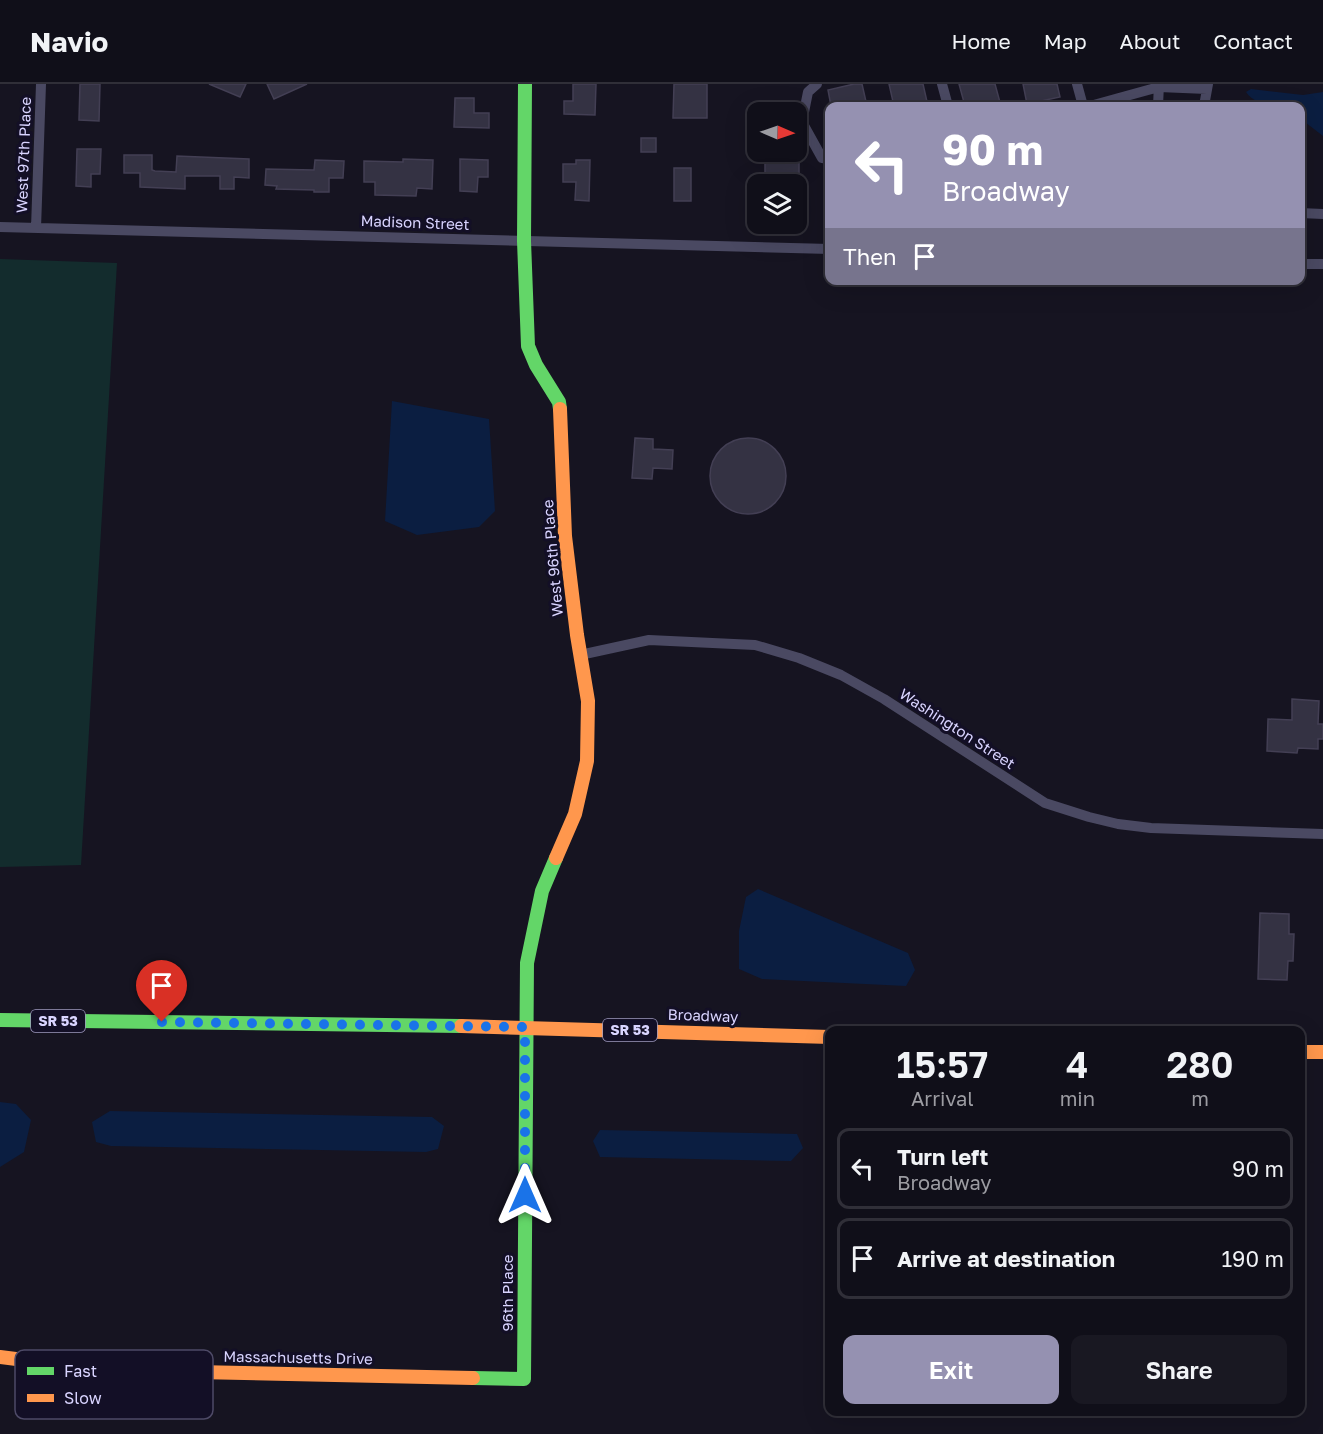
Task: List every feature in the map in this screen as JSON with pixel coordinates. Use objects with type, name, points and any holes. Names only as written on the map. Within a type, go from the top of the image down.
[{"type":"street","name":"West 97th Place","points":[[36,228],[41,84]]},
{"type":"street","name":"West 96th Place","points":[[525,84],[524,241],[528,346],[536,365],[559,402],[562,428],[565,536],[588,700],[587,760],[575,814],[542,891],[527,963],[525,1027]]},
{"type":"street","points":[[817,84],[808,92],[802,122],[822,158],[825,158]]},
{"type":"street","points":[[942,84],[947,102]]},
{"type":"street","points":[[1077,84],[1082,102]]},
{"type":"street","points":[[1158,102],[1159,85]]},
{"type":"street","points":[[1103,102],[1159,85],[1208,86],[1205,102]]},
{"type":"street","points":[[1305,213],[1323,214]]},
{"type":"street","name":"Madison Street","points":[[0,227],[825,249]]},
{"type":"street","points":[[1305,264],[1323,264]]},
{"type":"street","name":"Washington Street","points":[[580,655],[650,640],[755,645],[799,657],[841,675],[884,699],[1046,803],[1089,818],[1151,828],[1323,834]]},
{"type":"street","name":"Broadway","points":[[0,1020],[525,1027],[825,1037]]},
{"type":"street","name":"96th Place","points":[[524,1379],[525,1027]]},
{"type":"street","points":[[1305,1052],[1323,1052]]},
{"type":"street","name":"Massachusetts Drive","points":[[0,1357],[15,1359]]},
{"type":"street","name":"Massachusetts Drive","points":[[213,1372],[524,1379]]},
{"type":"green space","points":[[0,259],[117,263],[81,865],[0,867]]},
{"type":"water","points":[[1251,89],[1303,95],[1323,92],[1323,136],[1305,122],[1305,102],[1260,102],[1246,92]]},
{"type":"water","points":[[392,401],[489,419],[495,511],[479,527],[417,535],[385,521]]},
{"type":"water","points":[[758,889],[908,953],[915,970],[906,986],[762,979],[739,969],[739,931],[746,897]]},
{"type":"water","points":[[0,1102],[16,1104],[31,1120],[24,1152],[0,1167]]},
{"type":"water","points":[[110,1111],[432,1117],[444,1126],[438,1149],[426,1152],[111,1146],[96,1142],[92,1122]]},
{"type":"water","points":[[600,1130],[797,1134],[803,1148],[791,1161],[600,1157],[593,1141]]},
{"type":"building","points":[[80,84],[100,84],[99,121],[79,120]]},
{"type":"building","points":[[209,84],[246,84],[240,97]]},
{"type":"building","points":[[267,84],[307,84],[274,99]]},
{"type":"building","points":[[573,84],[596,84],[595,115],[564,114],[564,101],[573,101]]},
{"type":"building","points":[[674,84],[707,84],[707,118],[673,118]]},
{"type":"building","points":[[862,84],[866,102],[830,102],[828,90]]},
{"type":"building","points":[[889,84],[923,84],[927,102],[893,102]]},
{"type":"building","points":[[959,84],[995,84],[1000,102],[964,102]]},
{"type":"building","points":[[1023,84],[1057,84],[1060,97],[1027,102]]},
{"type":"building","points":[[455,98],[474,98],[474,113],[489,113],[489,128],[454,127]]},
{"type":"building","points":[[641,138],[656,138],[656,152],[641,152]]},
{"type":"building","points":[[77,149],[101,149],[100,174],[91,174],[91,187],[76,186]]},
{"type":"building","points":[[124,155],[152,155],[152,170],[176,172],[177,156],[249,159],[249,178],[234,177],[234,189],[220,189],[220,176],[185,176],[185,189],[140,187],[140,173],[124,173]]},
{"type":"building","points":[[403,159],[433,160],[432,189],[417,188],[416,196],[375,195],[375,182],[364,182],[364,161],[403,162]]},
{"type":"building","points":[[460,159],[488,160],[488,177],[478,177],[477,192],[460,191]]},
{"type":"building","points":[[315,160],[344,161],[343,178],[329,178],[329,192],[276,189],[277,186],[265,185],[266,169],[314,170]]},
{"type":"building","points":[[576,160],[590,160],[589,201],[575,200],[576,182],[563,182],[563,164],[576,164]]},
{"type":"building","points":[[765,162],[799,162],[799,174],[765,174]]},
{"type":"building","points":[[674,168],[691,168],[691,201],[674,201]]},
{"type":"building","points":[[635,438],[653,439],[653,449],[673,450],[672,469],[653,468],[652,479],[632,478]]},
{"type":"building","points":[[756,438],[769,444],[780,455],[786,468],[784,491],[769,508],[756,514],[740,514],[727,508],[712,491],[710,468],[716,455],[733,440]]},
{"type":"building","points":[[1292,699],[1319,701],[1318,724],[1323,724],[1323,739],[1318,739],[1318,749],[1298,748],[1297,753],[1267,751],[1268,719],[1292,720]]},
{"type":"building","points":[[1260,913],[1289,914],[1289,934],[1294,934],[1293,961],[1288,961],[1287,980],[1258,979]]},
{"type":"traffic: fast","points":[[525,84],[524,241],[528,346],[536,365],[559,402],[560,409]]},
{"type":"traffic: fast","points":[[473,1378],[524,1379],[527,963],[542,891],[556,858]]},
{"type":"traffic: fast","points":[[0,1020],[461,1026]]},
{"type":"traffic: slow","points":[[556,858],[575,814],[587,761],[588,701],[565,536],[560,409]]},
{"type":"traffic: slow","points":[[461,1026],[825,1037]]},
{"type":"traffic: slow","points":[[1305,1052],[1323,1052]]},
{"type":"traffic: slow","points":[[0,1357],[15,1359]]},
{"type":"traffic: slow","points":[[213,1372],[473,1378]]},
{"type":"route","points":[[162,1022],[525,1027],[525,1195]]}]
